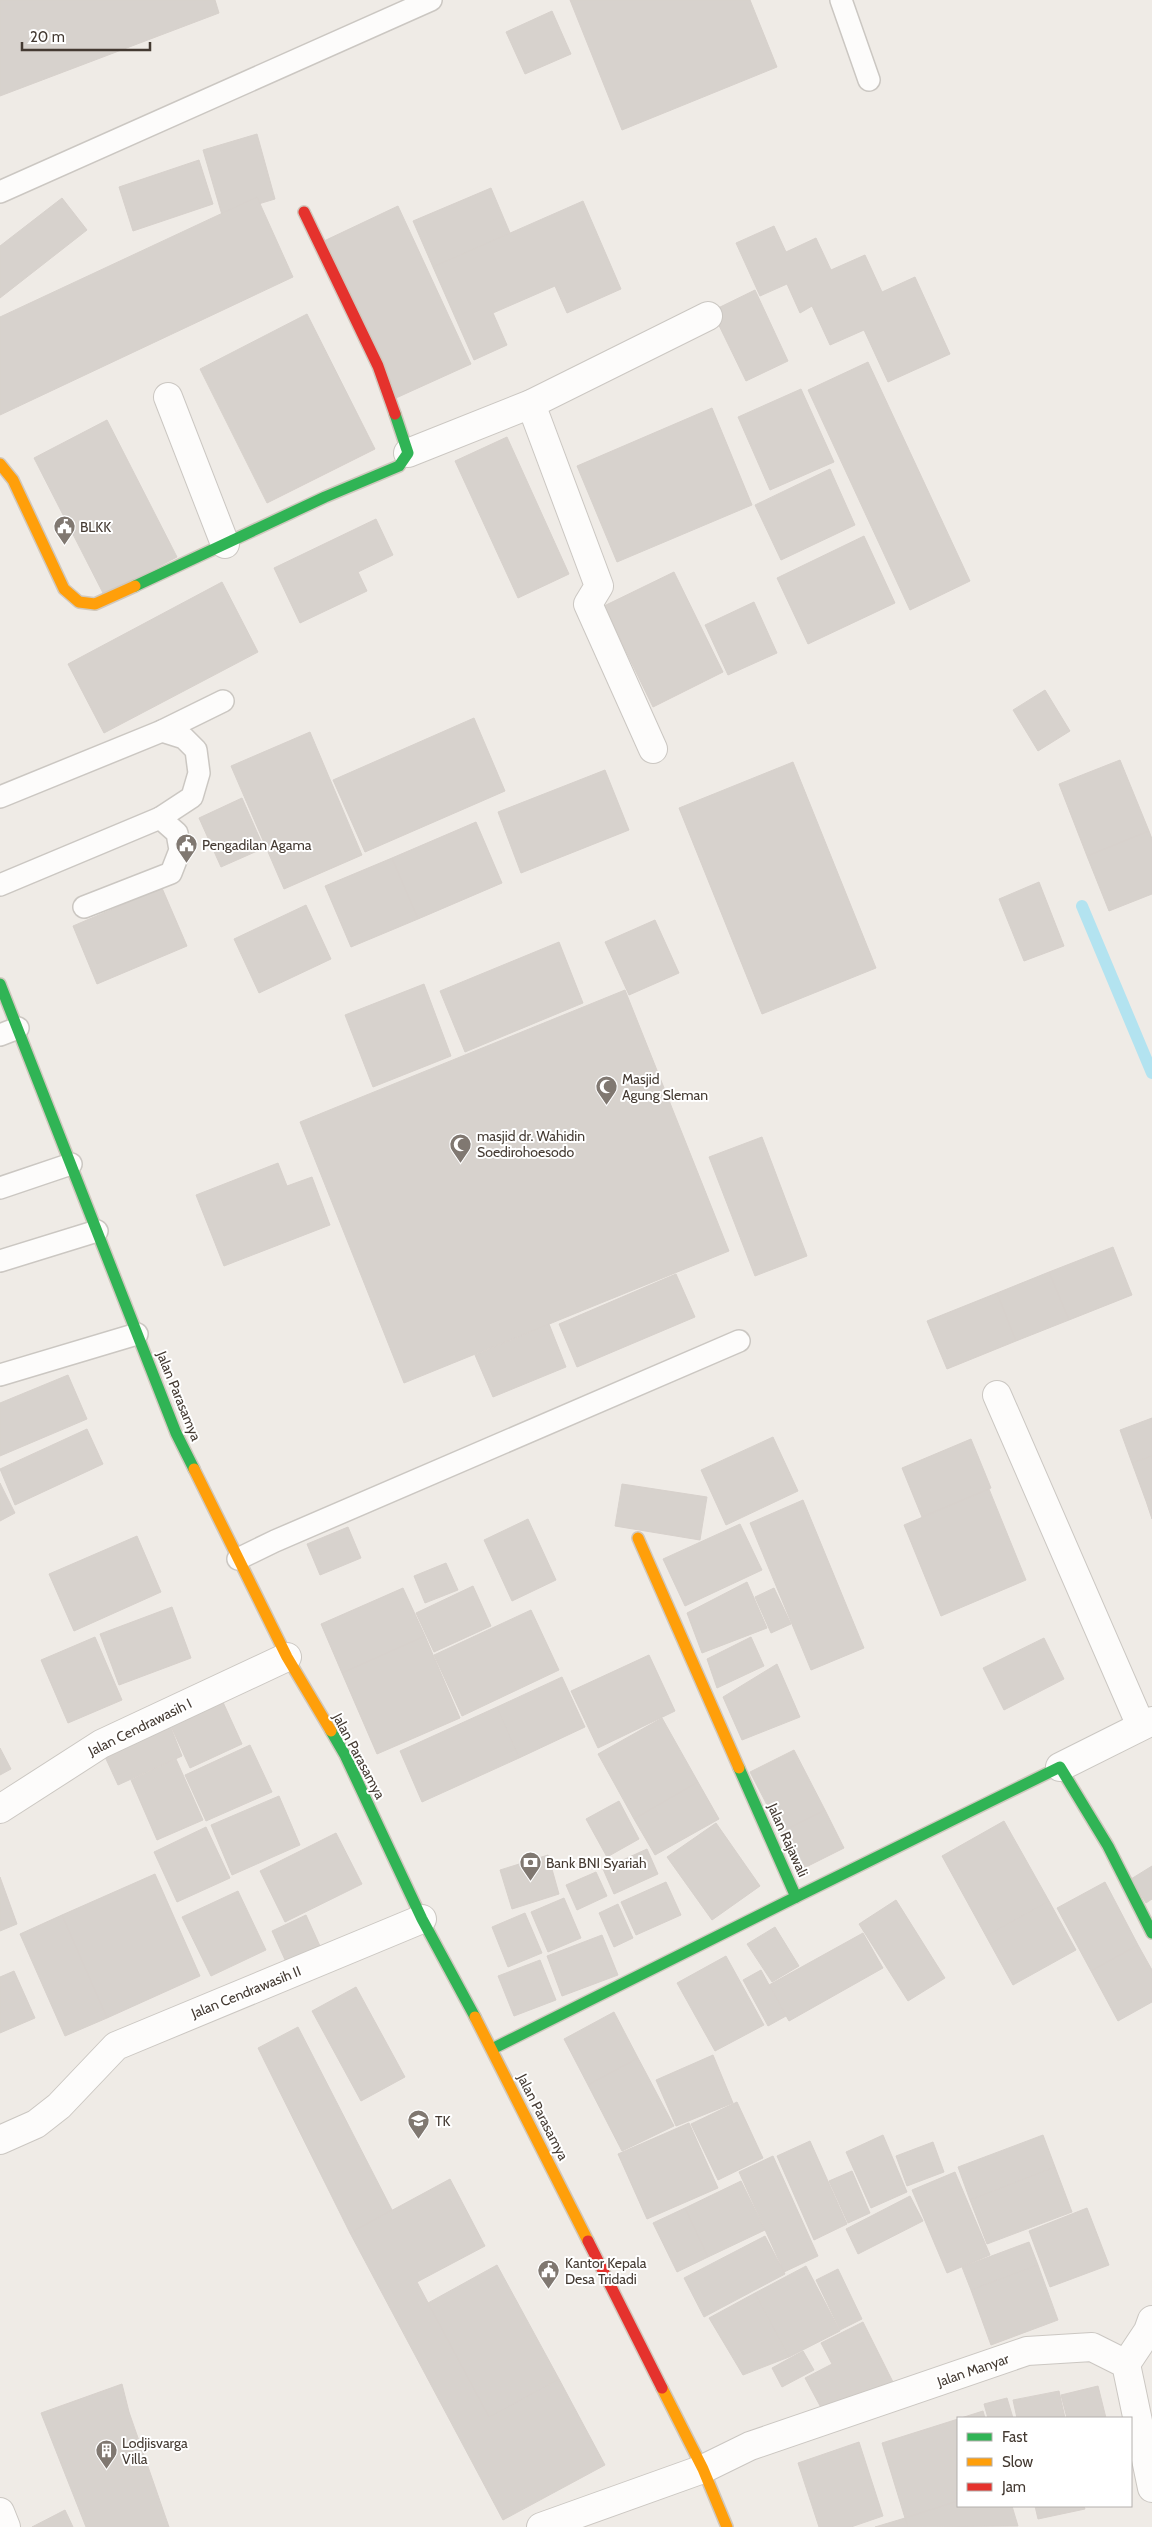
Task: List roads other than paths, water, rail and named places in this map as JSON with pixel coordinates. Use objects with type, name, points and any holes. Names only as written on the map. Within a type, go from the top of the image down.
[{"type":"street","points":[[304,212],[378,366],[408,453]]},
{"type":"street","points":[[0,464],[12,480],[64,589],[79,602],[94,604],[325,497],[399,466],[408,453],[532,404],[708,316]]},
{"type":"street","points":[[168,397],[225,544]]},
{"type":"street","points":[[532,404],[599,586],[588,604],[652,749]]},
{"type":"street","name":"Jalan Parasamya","points":[[0,984],[9,1031],[70,1164],[176,1433],[287,1657],[345,1755],[422,1919],[492,2049],[703,2469],[727,2527]]},
{"type":"street","points":[[796,1897],[1147,1723],[997,1396]]},
{"type":"street","name":"Jalan Rajawali","points":[[492,2049],[796,1897],[638,1538]]},
{"type":"street","name":"Jalan Cendrawasih I","points":[[0,1809],[101,1744],[287,1657]]},
{"type":"street","points":[[1060,1767],[1108,1846],[1152,1933]]},
{"type":"street","name":"Jalan Cendrawasih II","points":[[0,2140],[36,2124],[59,2106],[116,2046],[422,1919]]},
{"type":"street","points":[[1152,2320],[1148,2331],[1126,2364],[1152,2488]]},
{"type":"street","name":"Jalan Manyar","points":[[541,2527],[703,2469],[750,2446],[1026,2351],[1092,2347],[1126,2364]]},
{"type":"street","points":[[0,2512],[6,2527]]},
{"type":"lane","points":[[0,192],[431,0]]},
{"type":"lane","points":[[841,0],[869,80]]},
{"type":"lane","points":[[0,797],[162,730],[223,701]]},
{"type":"lane","points":[[0,885],[160,818],[192,797],[199,773],[196,750],[184,738],[162,730]]},
{"type":"lane","points":[[84,907],[171,873],[180,850],[177,833],[160,818]]},
{"type":"lane","points":[[0,1188],[70,1164]]},
{"type":"lane","points":[[0,1261],[97,1231]]},
{"type":"lane","points":[[0,1375],[137,1334]]},
{"type":"lane","points":[[238,1559],[284,1537],[739,1342]]},
{"type":"waterway","points":[[1082,906],[1152,1073]]},
{"type":"place","name":"BLKK","points":[[64,546]]},
{"type":"place","name":"Pengadilan Agama","points":[[186,864]]},
{"type":"place","name":"Masjid Agung Sleman","points":[[606,1106]]},
{"type":"place","name":"masjid dr. Wahidin Soedirohoesodo","points":[[461,1163]]},
{"type":"place","name":"Bank BNI Syariah","points":[[530,1882]]},
{"type":"place","name":"TK","points":[[419,2140]]},
{"type":"place","name":"Kantor Kepala Desa Tridadi","points":[[549,2290]]},
{"type":"place","name":"Lodjisvarga Villa","points":[[106,2470]]}]
